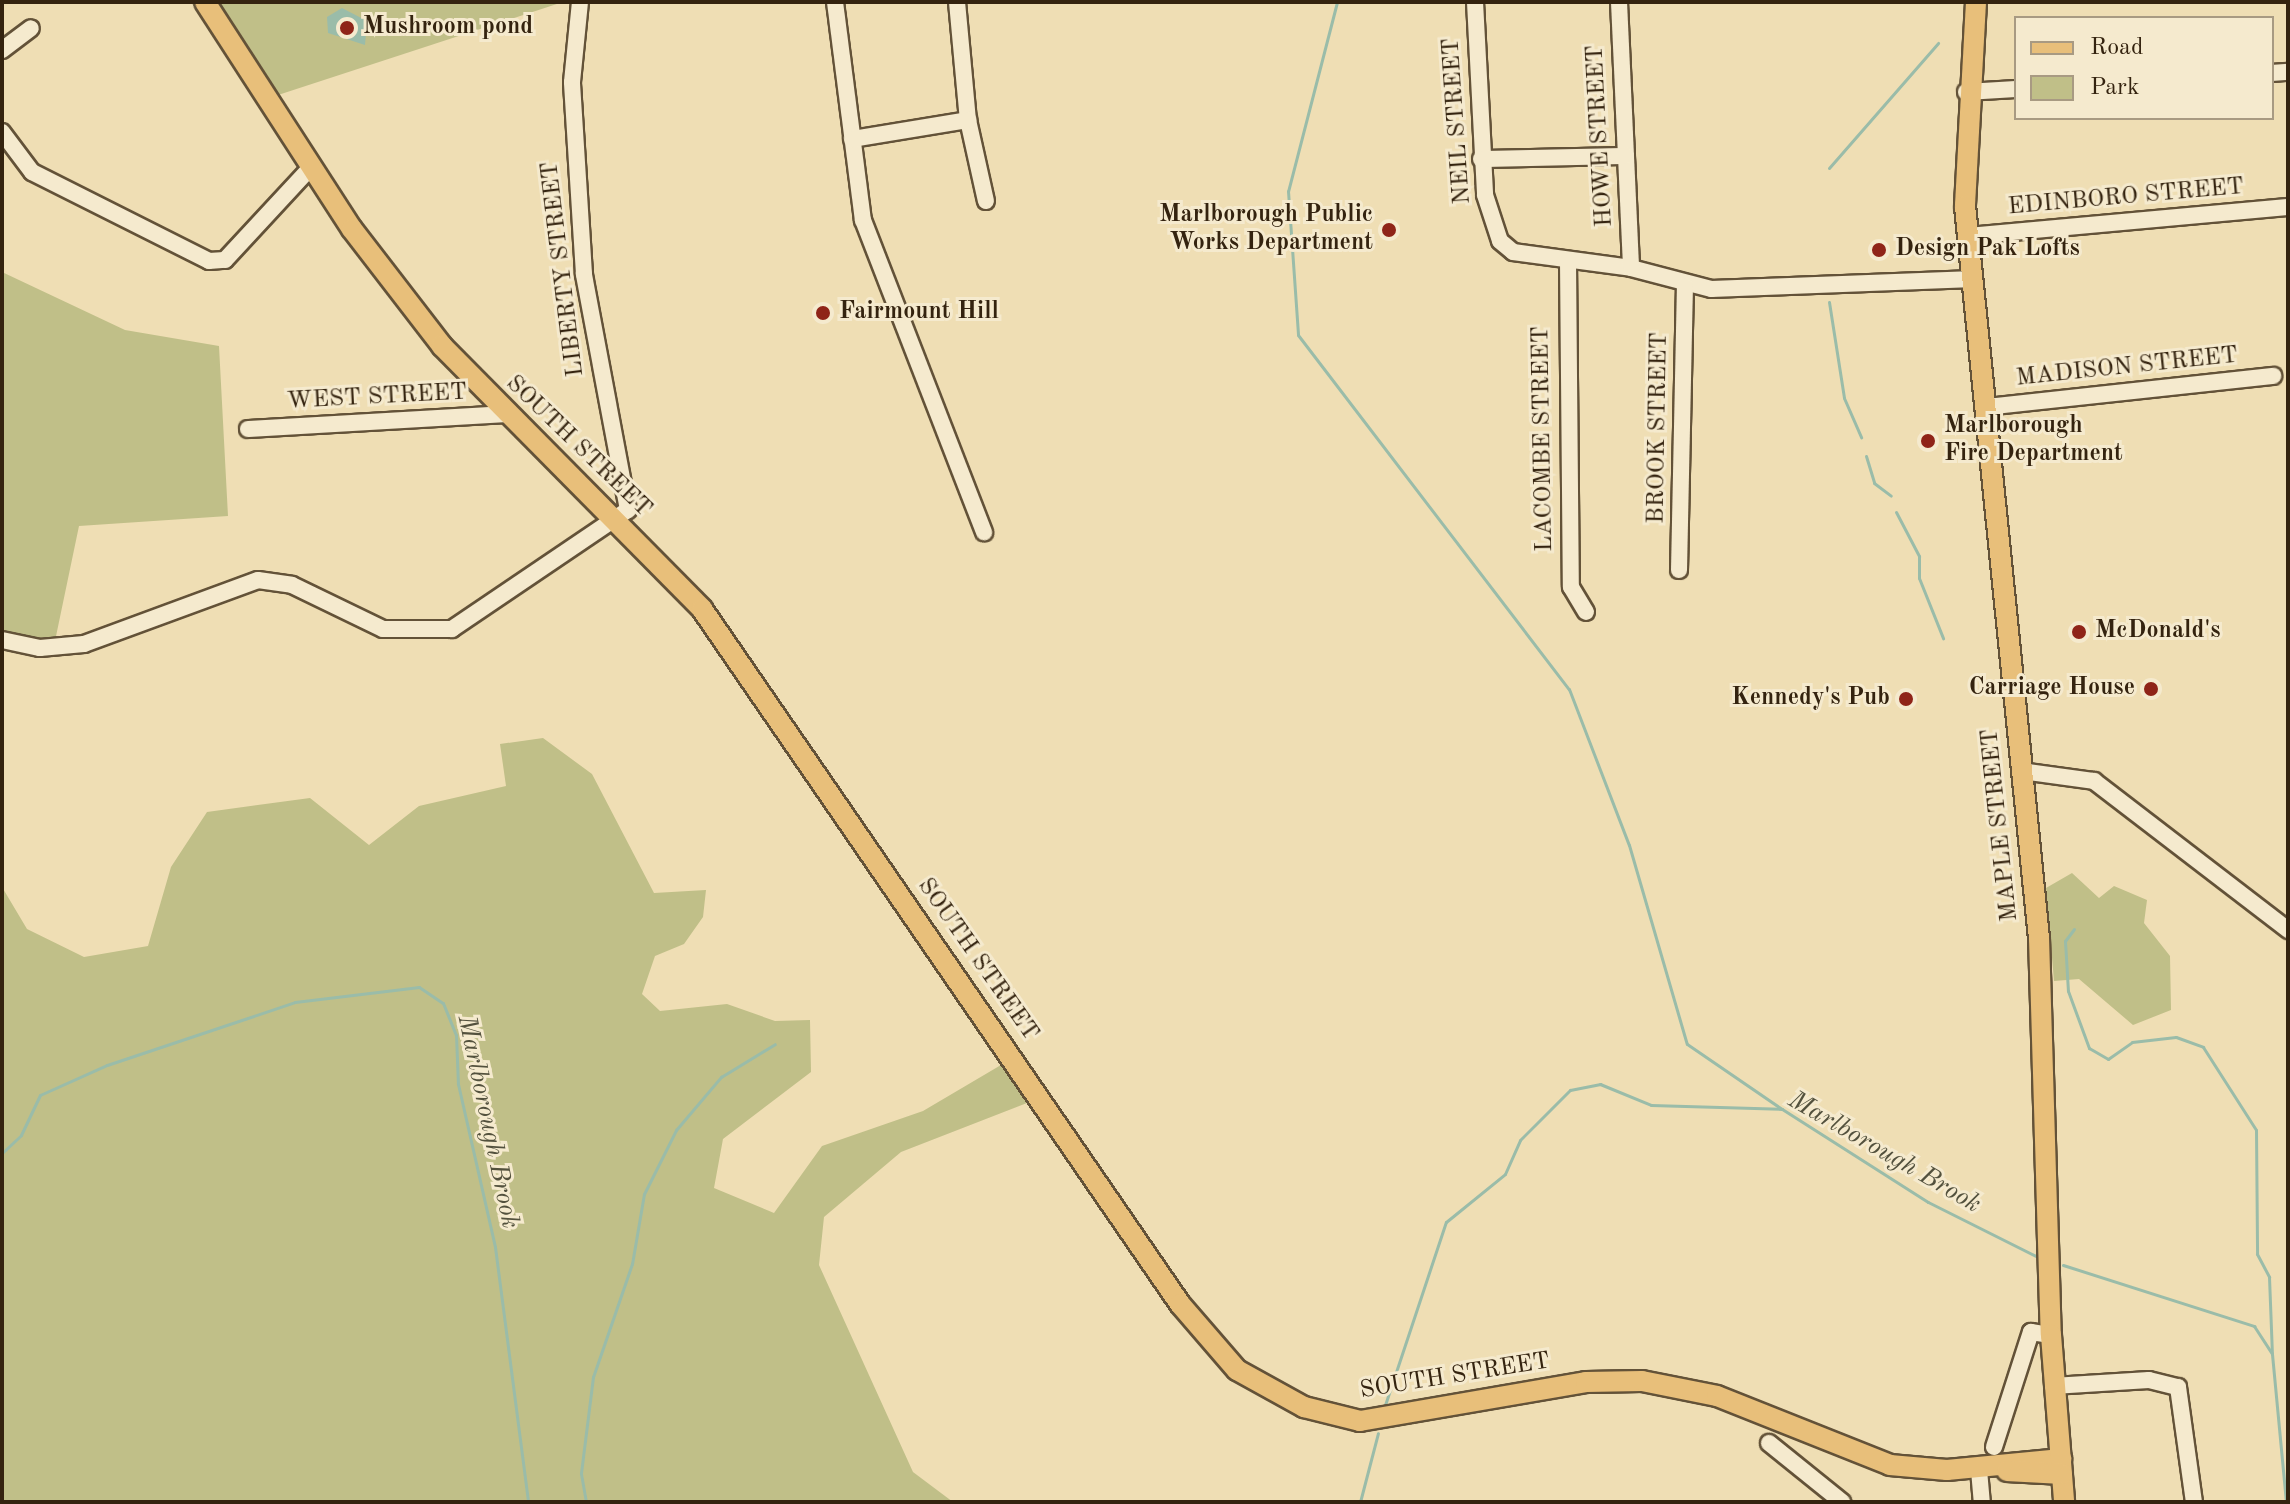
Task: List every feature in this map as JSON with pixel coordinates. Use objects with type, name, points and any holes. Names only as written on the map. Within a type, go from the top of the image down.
[{"type":"main road","name":"SOUTH STREET","points":[[205,2],[311,167],[442,346],[613,518],[721,636],[783,736],[955,969],[1180,1304],[1237,1370],[1304,1407],[1360,1421],[1586,1382],[1660,1382],[1735,1403],[1866,1460],[1979,1470],[2032,1466]]},
{"type":"main road","name":"MAPLE STREET","points":[[1976,2],[1966,92],[1968,236],[2044,1004],[2051,1335],[2055,1429],[2062,1466],[2063,1502]]},
{"type":"main road","points":[[2055,1429],[2032,1466],[2063,1502]]},
{"type":"main road","name":"SOUTH STREET","points":[[1955,1469],[2062,1466]]},
{"type":"street","name":"LIBERTY STREET","points":[[580,2],[572,82],[584,274],[630,501],[613,518]]},
{"type":"street","points":[[835,2],[863,220],[984,532]]},
{"type":"street","points":[[957,2],[968,120],[986,201]]},
{"type":"street","name":"NEIL STREET","points":[[1475,2],[1481,159],[1500,241],[1513,252],[1631,268],[1685,286],[1974,279]]},
{"type":"street","name":"HOWE STREET","points":[[1619,2],[1631,268]]},
{"type":"street","points":[[2,50],[31,28]]},
{"type":"street","points":[[1966,92],[2014,89]]},
{"type":"street","points":[[852,139],[968,120]]},
{"type":"street","points":[[2,132],[8,155],[32,172],[209,261],[225,260],[311,167]]},
{"type":"street","points":[[1481,159],[1626,156]]},
{"type":"street","name":"EDINBORO STREET","points":[[1968,236],[2288,207]]},
{"type":"street","name":"LACOMBE STREET","points":[[1568,261],[1571,587],[1586,612]]},
{"type":"street","name":"BROOK STREET","points":[[1679,570],[1685,286]]},
{"type":"street","name":"MADISON STREET","points":[[1986,407],[2273,376]]},
{"type":"street","name":"WEST STREET","points":[[248,429],[508,414]]},
{"type":"street","points":[[2,640],[40,648],[92,643],[258,580],[292,585],[383,629],[452,629],[613,518]]},
{"type":"street","points":[[2021,771],[2094,781],[2288,930]]},
{"type":"street","points":[[1994,1447],[2031,1332],[2051,1335]]},
{"type":"street","points":[[2053,1386],[2149,1380],[2178,1387],[2194,1502]]},
{"type":"street","points":[[1769,1443],[1842,1502]]},
{"type":"street","points":[[1979,1470],[1982,1502]]},
{"type":"green space","points":[[216,2],[563,2],[275,96]]},
{"type":"green space","points":[[2,272],[125,330],[219,346],[228,516],[79,526],[55,641],[2,633]]},
{"type":"green space","points":[[543,738],[592,774],[654,893],[706,890],[703,917],[684,944],[655,956],[642,994],[660,1011],[727,1004],[775,1021],[810,1020],[811,1072],[723,1139],[714,1188],[774,1213],[822,1146],[923,1111],[1001,1065],[1027,1103],[901,1152],[824,1217],[819,1265],[913,1472],[953,1502],[2,1502],[2,887],[27,929],[84,957],[148,946],[171,867],[207,812],[310,798],[369,845],[419,806],[506,786],[500,744]]},
{"type":"green space","points":[[2072,873],[2099,898],[2114,886],[2147,900],[2144,923],[2170,956],[2171,1010],[2133,1025],[2079,979],[2054,981],[2046,888]]},
{"type":"shaded area","name":"Mushroom pond","points":[[342,8],[367,21],[365,45],[328,33],[327,17]]},
{"type":"waterway","points":[[1337,2],[1288,191],[1298,335],[1569,689],[1629,845],[1687,1044],[1782,1109]]},
{"type":"waterway","points":[[1829,168],[1938,43]]},
{"type":"waterway","points":[[1829,302],[1844,398],[1861,437]]},
{"type":"waterway","points":[[1866,456],[1874,483],[1891,496]]},
{"type":"waterway","points":[[1896,512],[1919,556],[1919,578],[1943,638]]},
{"type":"waterway","points":[[2074,929],[2065,941],[2068,991],[2089,1048],[2108,1059],[2132,1042],[2176,1037],[2203,1047],[2256,1130],[2257,1254],[2269,1277],[2272,1354]]},
{"type":"waterway","name":"Marlborough Brook","points":[[2,1153],[21,1135],[40,1095],[107,1065],[295,1002],[419,987],[443,1003],[456,1035],[458,1084],[495,1247],[528,1502]]},
{"type":"waterway","points":[[586,1502],[581,1473],[593,1377],[632,1264],[644,1194],[676,1130],[721,1077],[775,1044]]},
{"type":"waterway","name":"Marlborough Brook","points":[[1384,1408],[1446,1222],[1505,1174],[1520,1140],[1570,1090],[1600,1084],[1651,1105],[1782,1109],[1928,1202],[2036,1256]]},
{"type":"waterway","name":"Marlborough Brook","points":[[2063,1265],[2254,1326],[2272,1354],[2286,1502]]},
{"type":"waterway","name":"Marlborough Brook","points":[[1360,1502],[1378,1433]]},
{"type":"place","name":"Mushroom pond","points":[[347,28]]},
{"type":"place","name":"Marlborough Public Works Department","points":[[1389,230]]},
{"type":"place","name":"Design Pak Lofts","points":[[1879,250]]},
{"type":"place","name":"Fairmount Hill","points":[[823,313]]},
{"type":"place","name":"Marlborough Fire Department","points":[[1928,441]]},
{"type":"place","name":"McDonald's","points":[[2079,632]]},
{"type":"place","name":"Carriage House","points":[[2151,689]]},
{"type":"place","name":"Kennedy's Pub","points":[[1906,699]]}]
